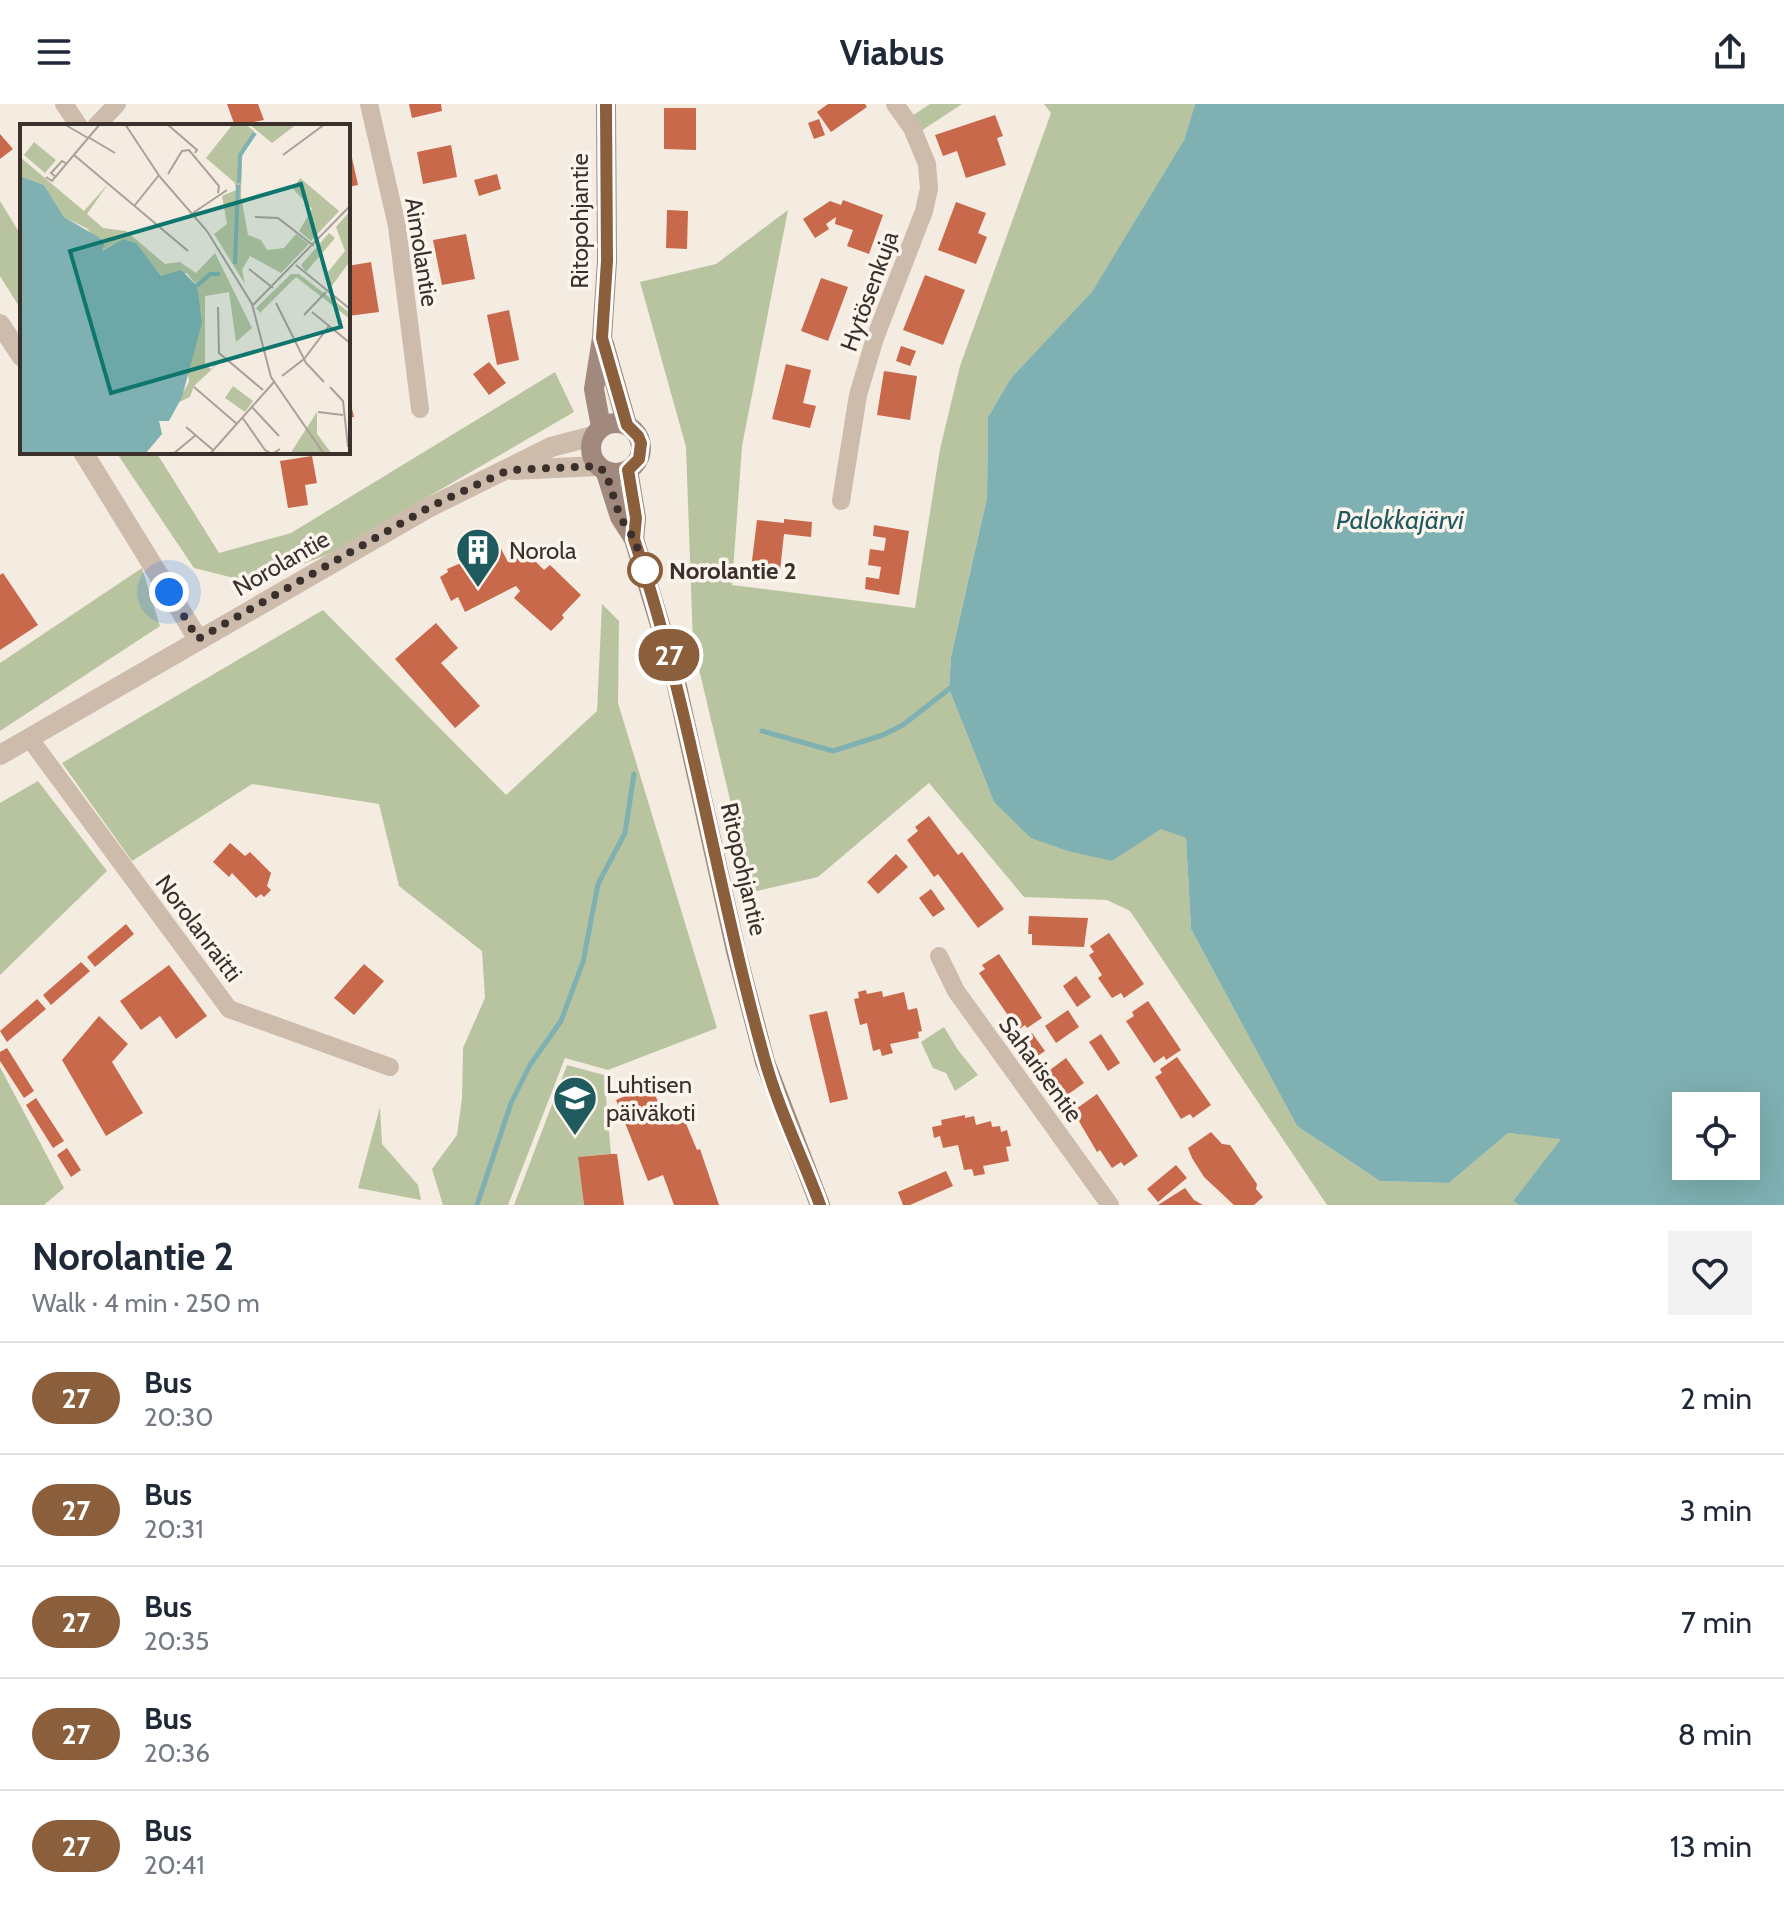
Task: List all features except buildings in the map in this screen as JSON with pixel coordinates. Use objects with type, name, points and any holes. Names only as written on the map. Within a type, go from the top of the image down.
[{"type":"main road","name":"Ritopohjantie","points":[[597,431],[594,389],[602,338],[607,261],[606,104]]},
{"type":"main road","name":"Ritopohjantie","points":[[602,338],[627,425]]},
{"type":"main road","points":[[611,422],[627,425],[638,436],[641,451],[634,466],[628,470],[602,470],[590,452],[597,431],[611,422]]},
{"type":"main road","name":"Ritopohjantie","points":[[602,470],[620,517],[634,539],[672,664],[736,951],[765,1062],[820,1205]]},
{"type":"main road","name":"Ritopohjantie","points":[[628,470],[636,518],[634,539]]},
{"type":"street","points":[[64,104],[78,124]]},
{"type":"street","points":[[98,124],[117,104]]},
{"type":"street","name":"Aimolantie","points":[[369,104],[397,226],[420,409]]},
{"type":"street","name":"Hytösenkuja","points":[[841,501],[858,395],[875,338],[924,211],[929,189],[927,164],[912,128],[895,104]]},
{"type":"street","points":[[0,324],[20,354]]},
{"type":"street","name":"Norolantie","points":[[0,755],[428,508],[551,447],[597,431]]},
{"type":"street","points":[[84,454],[198,639]]},
{"type":"street","name":"Norolantie","points":[[509,470],[602,470]]},
{"type":"street","name":"Norolanraitti","points":[[30,739],[229,1009],[390,1067]]},
{"type":"street","name":"Saharisentie","points":[[939,956],[956,991],[1110,1205]]},
{"type":"green space","points":[[930,104],[962,104],[921,131],[912,116]]},
{"type":"green space","points":[[1044,104],[1195,104],[1184,140],[1092,293],[1011,378],[988,417],[987,498],[951,657],[949,689],[994,802],[1112,861],[1161,828],[1186,838],[1191,929],[1297,1126],[1380,1181],[1449,1183],[1508,1133],[1562,1138],[1513,1201],[1519,1205],[1327,1205],[1130,911],[1107,900],[1024,897],[929,783],[818,877],[752,892],[693,644],[686,447],[640,282],[716,264],[788,210],[742,446],[732,585],[915,608],[940,449],[960,366],[1051,113]]},
{"type":"green space","points":[[0,201],[20,234],[20,308],[0,276]]},
{"type":"green space","points":[[555,372],[574,412],[331,553],[254,583],[194,568],[117,454],[157,454],[219,553],[291,533]]},
{"type":"green space","points":[[142,568],[160,626],[0,731],[0,663]]},
{"type":"green space","points":[[602,604],[619,621],[618,703],[717,1028],[608,1070],[565,1058],[508,1205],[443,1205],[432,1169],[457,1135],[462,1098],[463,1048],[485,998],[482,951],[399,886],[379,804],[252,784],[132,861],[62,763],[323,610],[506,795],[597,711]]},
{"type":"green space","points":[[38,781],[107,871],[0,975],[0,803]]},
{"type":"green space","points":[[944,1027],[978,1075],[955,1091],[946,1073],[933,1068],[921,1042]]},
{"type":"green space","name":"Luhtisen päiväkoti","points":[[567,1065],[604,1075],[611,1154],[578,1157],[584,1205],[514,1205]]},
{"type":"green space","points":[[0,1067],[64,1188],[44,1205],[0,1205]]},
{"type":"green space","points":[[380,1107],[382,1144],[418,1185],[421,1200],[358,1188]]},
{"type":"water","name":"Palokkajärvi","points":[[1195,104],[1784,104],[1784,1205],[1519,1205],[1513,1201],[1561,1139],[1508,1133],[1449,1183],[1380,1181],[1297,1126],[1191,929],[1186,838],[1161,829],[1112,861],[1031,838],[994,802],[949,689],[951,657],[987,498],[988,417],[1011,378],[1092,292],[1184,140]]},
{"type":"waterway","points":[[762,731],[833,751],[883,735],[903,725],[949,689]]},
{"type":"waterway","points":[[477,1205],[511,1103],[530,1065],[561,1021],[583,962],[598,884],[625,833],[634,774]]},
{"type":"bus line","name":"27","points":[[606,104],[607,261],[602,338],[627,425],[634,429],[641,443],[639,459],[628,470],[636,518],[634,539],[672,664],[736,951],[765,1062],[820,1205]]},
{"type":"place","name":"Norolantie 2","points":[[645,570]]},
{"type":"place","name":"Norola","points":[[478,589]]},
{"type":"place","name":"Luhtisen päiväkoti","points":[[575,1137]]},
{"type":"route","points":[[169,592],[198,639],[428,508],[480,483],[509,470],[558,467],[598,466],[606,473],[620,517],[634,539],[645,570]]}]
